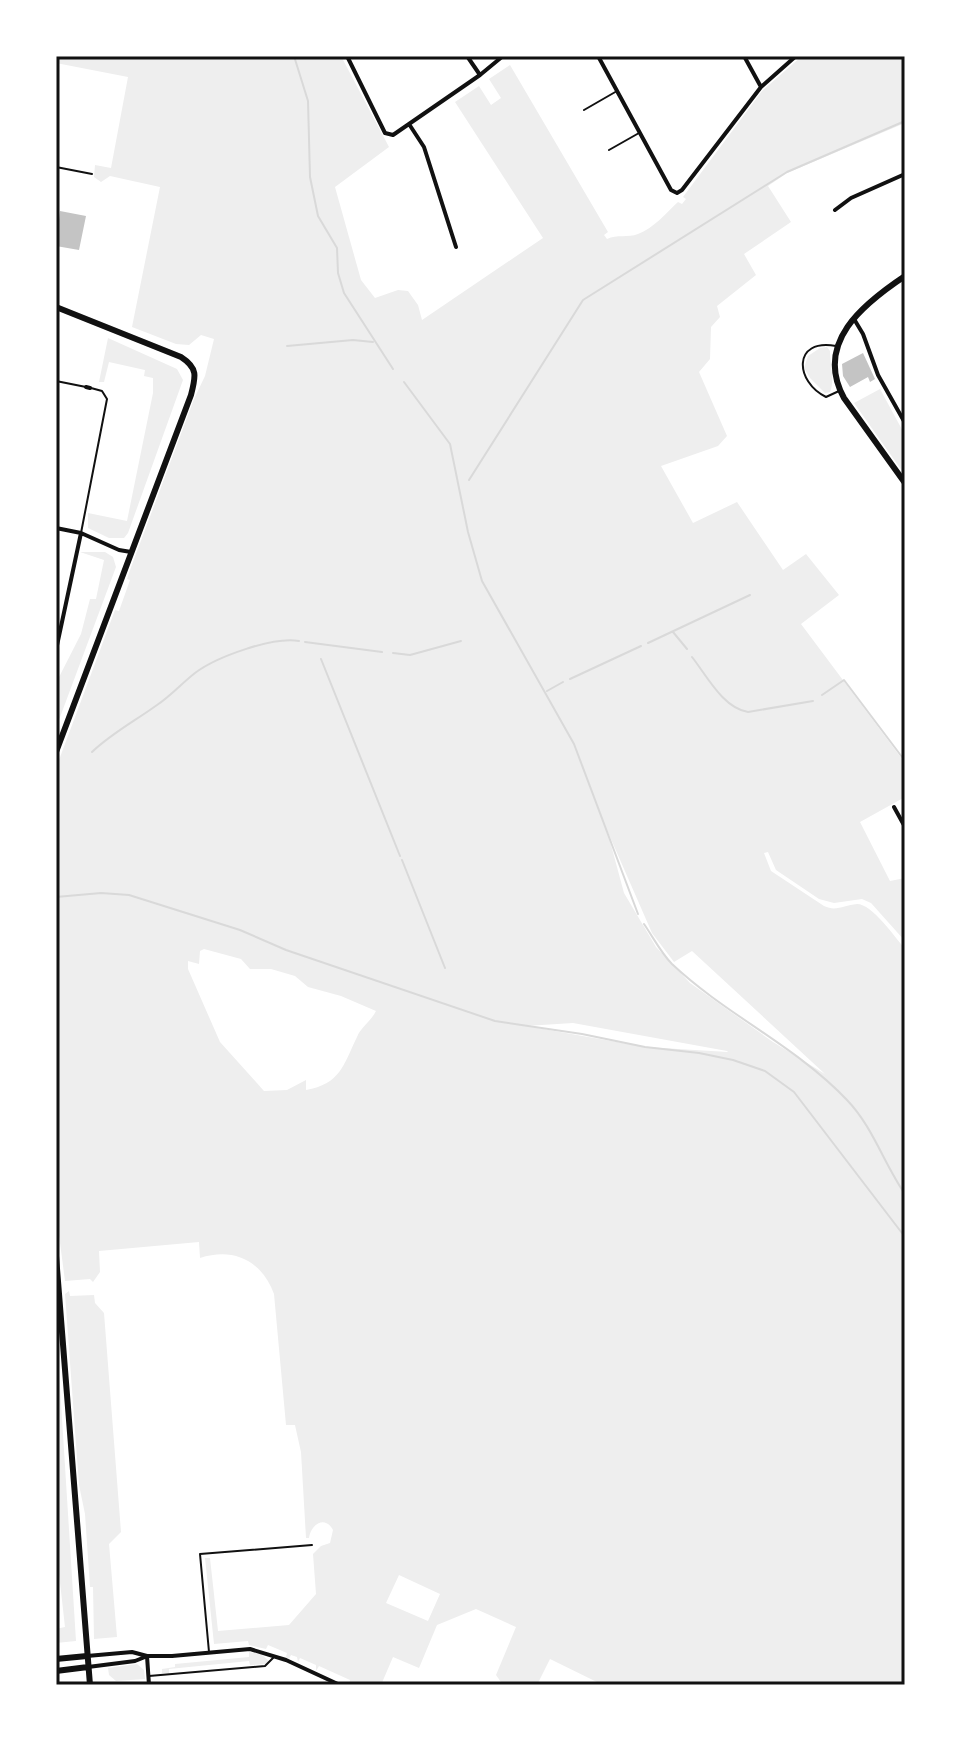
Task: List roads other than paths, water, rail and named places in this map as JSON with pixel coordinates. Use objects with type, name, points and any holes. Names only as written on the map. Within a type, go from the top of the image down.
[{"type":"main road","points":[[905,276],[883,292],[844,331],[836,346],[834,366],[840,390],[905,483]]},
{"type":"main road","points":[[56,307],[181,357],[196,372],[191,395],[56,752]]},
{"type":"main road","points":[[56,1256],[90,1685]]},
{"type":"main road","points":[[56,1659],[87,1656]]},
{"type":"main road","points":[[56,1671],[88,1667]]},
{"type":"street","points":[[347,56],[385,133],[393,135],[503,56]]},
{"type":"street","points":[[467,56],[480,75]]},
{"type":"street","points":[[598,56],[671,190],[677,193],[761,87],[796,56]]},
{"type":"street","points":[[744,56],[761,87]]},
{"type":"street","points":[[409,124],[424,147],[456,247]]},
{"type":"street","points":[[835,210],[851,198],[905,174]]},
{"type":"street","points":[[854,319],[878,375],[905,423]]},
{"type":"street","points":[[56,528],[81,533],[131,552]]},
{"type":"street","points":[[56,650],[81,533]]},
{"type":"street","points":[[894,807],[905,827]]},
{"type":"street","points":[[87,1656],[132,1652],[147,1656],[250,1649],[275,1656],[340,1685]]},
{"type":"street","points":[[88,1667],[135,1661],[147,1656]]},
{"type":"street","points":[[147,1656],[149,1685]]},
{"type":"lane","points":[[584,110],[617,91]]},
{"type":"lane","points":[[609,150],[640,132]]},
{"type":"lane","points":[[56,167],[92,174]]},
{"type":"lane","points":[[836,346],[821,345],[803,357],[803,371],[821,395],[826,397],[840,390]]},
{"type":"lane","points":[[56,381],[102,391],[107,399],[81,533]]},
{"type":"lane","points":[[209,1652],[200,1554],[312,1545]]},
{"type":"lane","points":[[149,1676],[265,1666],[275,1656]]},
{"type":"waterway","points":[[294,56],[308,101],[310,177],[318,216],[337,248],[338,273],[344,293],[393,369]]},
{"type":"waterway","points":[[469,480],[583,300],[787,172],[905,121]]},
{"type":"waterway","points":[[287,346],[353,340],[373,342]]},
{"type":"waterway","points":[[404,382],[450,444],[468,532],[482,581],[574,744],[638,914]]},
{"type":"waterway","points":[[648,643],[750,595]]},
{"type":"waterway","points":[[673,632],[687,649]]},
{"type":"waterway","points":[[92,752],[204,667],[261,645],[299,641]]},
{"type":"waterway","points":[[393,653],[410,655],[461,641]]},
{"type":"waterway","points":[[305,642],[382,652]]},
{"type":"waterway","points":[[570,679],[641,646]]},
{"type":"waterway","points":[[692,657],[723,698],[739,709],[748,712],[813,701]]},
{"type":"waterway","points":[[321,659],[400,856]]},
{"type":"waterway","points":[[822,695],[844,680],[905,761]]},
{"type":"waterway","points":[[547,691],[563,682]]},
{"type":"waterway","points":[[402,860],[445,968]]},
{"type":"waterway","points":[[56,897],[101,893],[129,895],[240,930],[286,950],[495,1021],[645,1047],[699,1053],[765,1071],[794,1092],[905,1237]]},
{"type":"waterway","points":[[644,924],[668,960],[693,982],[806,1063],[847,1100],[864,1122],[905,1194]]}]
